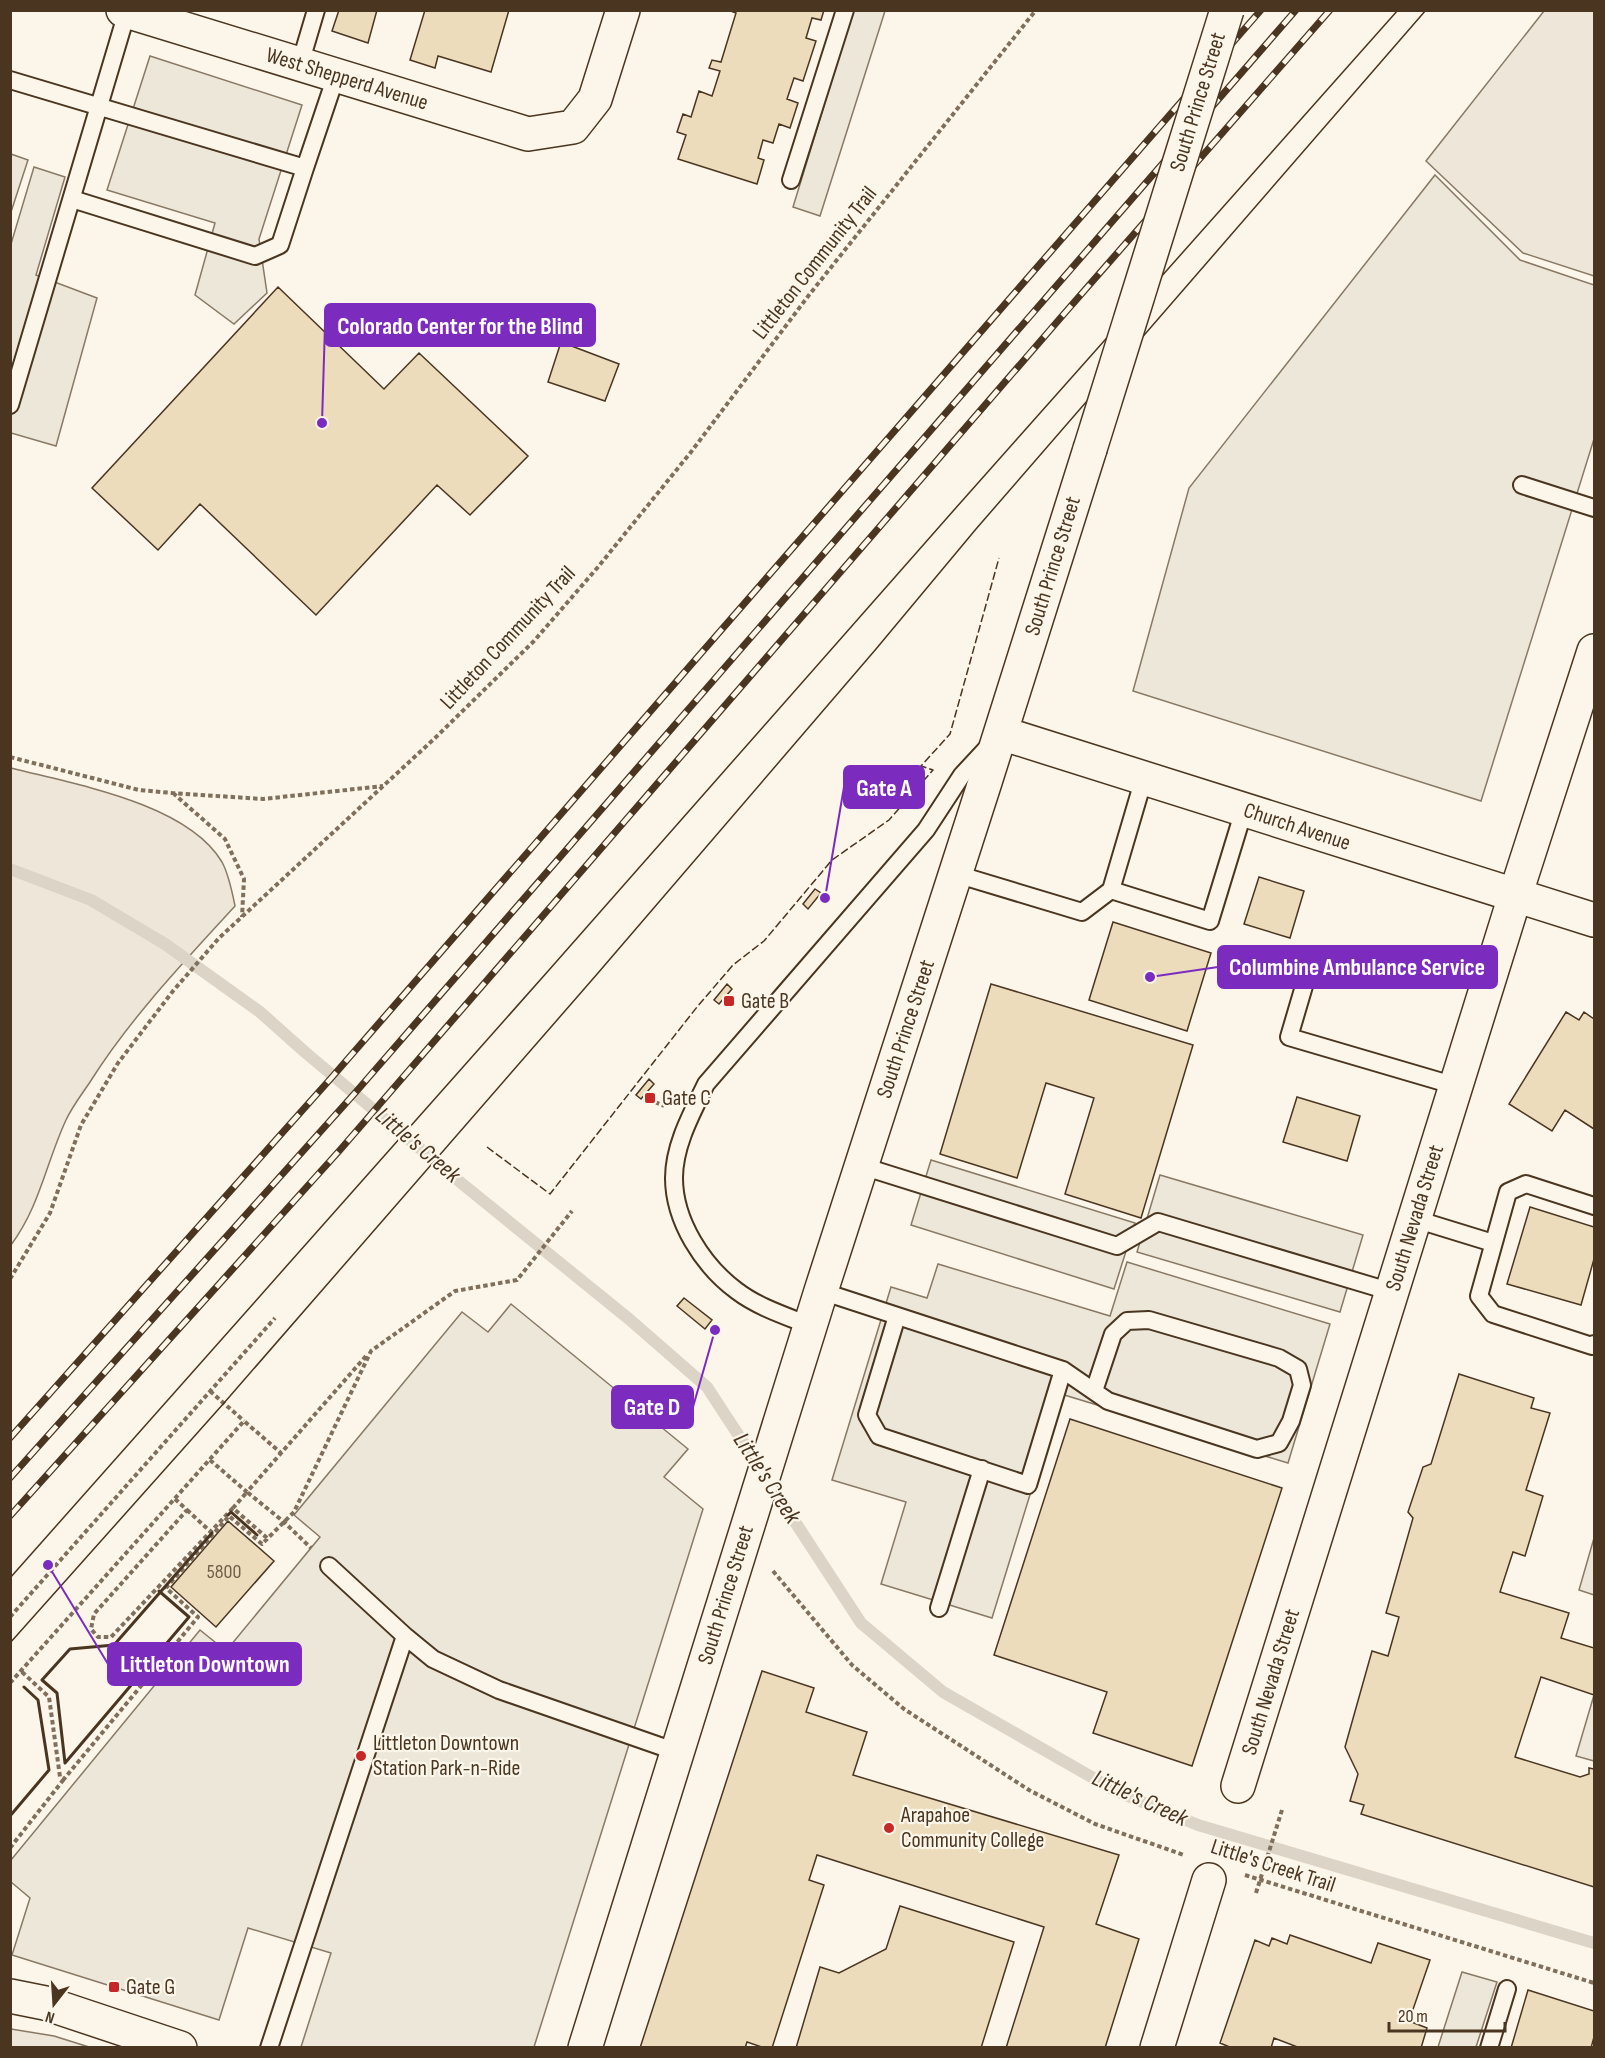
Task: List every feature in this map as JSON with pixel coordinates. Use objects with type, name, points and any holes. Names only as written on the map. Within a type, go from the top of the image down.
[{"type":"street","name":"West Shepperd Avenue","points":[[125,11],[528,134],[573,128],[595,99],[623,10]]},
{"type":"street","name":"South Prince Street","points":[[585,2048],[821,1292],[1001,733],[1227,10]]},
{"type":"street","name":"South Nevada Street","points":[[1238,1786],[1515,896],[1594,651]]},
{"type":"street","name":"Church Avenue","points":[[1001,733],[1594,920]]},
{"type":"street","points":[[1157,2048],[1212,1870]]},
{"type":"street","points":[[10,1996],[45,2003],[180,2048]]},
{"type":"lane","points":[[300,64],[316,10]]},
{"type":"lane","points":[[791,180],[845,10]]},
{"type":"lane","points":[[10,405],[100,107],[125,11]]},
{"type":"lane","points":[[72,199],[255,256],[280,245],[336,76]]},
{"type":"lane","points":[[10,80],[305,168]]},
{"type":"lane","points":[[1522,485],[1594,508]]},
{"type":"lane","points":[[811,1326],[774,1311],[737,1291],[715,1271],[701,1253],[684,1226],[678,1205],[674,1178],[678,1149],[690,1115],[706,1084],[926,830],[962,775],[1001,733]]},
{"type":"lane","points":[[956,874],[1082,912],[1111,890],[1144,778]]},
{"type":"lane","points":[[1111,890],[1210,921],[1244,810]]},
{"type":"lane","points":[[1312,959],[1289,1037],[1456,1086]]},
{"type":"lane","points":[[862,1166],[1117,1246],[1158,1222],[1392,1292]]},
{"type":"lane","points":[[1594,1206],[1527,1184],[1508,1192],[1479,1296],[1493,1314],[1592,1346],[1594,1344]]},
{"type":"lane","points":[[1415,1219],[1493,1243]]},
{"type":"lane","points":[[821,1292],[1064,1370],[1108,1401],[1257,1449],[1279,1443],[1292,1421],[1302,1385],[1298,1369],[1279,1358],[1149,1320],[1127,1321],[1113,1334],[1094,1391]]},
{"type":"lane","points":[[897,1316],[867,1415],[879,1436],[1028,1485],[1064,1370]]},
{"type":"lane","points":[[939,1608],[982,1469]]},
{"type":"lane","points":[[329,1566],[405,1636],[434,1659],[499,1690],[677,1752]]},
{"type":"lane","points":[[269,2048],[405,1636]]},
{"type":"lane","points":[[1489,2048],[1507,1989]]},
{"type":"path","name":"Littleton Community Trail","points":[[10,1279],[50,1213],[81,1125],[118,1063],[173,991],[219,938],[384,786],[534,641],[598,567],[691,452],[809,295],[1036,10]]},
{"type":"path","points":[[10,757],[139,790],[172,793],[263,799],[384,786]]},
{"type":"path","points":[[172,793],[225,839],[244,879],[242,917]]},
{"type":"path","points":[[187,1510],[94,1614],[91,1629],[98,1637],[111,1637],[233,1509],[371,1351],[455,1291],[517,1280],[572,1210]]},
{"type":"path","points":[[10,1617],[275,1318]]},
{"type":"path","points":[[10,1848],[198,1617],[166,1588],[229,1516],[262,1544],[294,1512],[371,1351]]},
{"type":"path","points":[[210,1391],[281,1453]]},
{"type":"path","points":[[10,1683],[244,1421]]},
{"type":"path","points":[[210,1460],[284,1522],[329,1566]]},
{"type":"path","points":[[175,1499],[211,1532]]},
{"type":"path","points":[[233,1509],[267,1538]]},
{"type":"path","name":"Little's Creek Trail","points":[[774,1573],[852,1665],[904,1709],[1029,1790],[1095,1824],[1212,1870],[1594,1983]]},
{"type":"path","points":[[22,1671],[49,1697],[60,1777],[64,1779]]},
{"type":"path","points":[[1256,1893],[1282,1810]]},
{"type":"shaded area","points":[[853,11],[885,11],[820,216],[793,207]]},
{"type":"shaded area","points":[[1544,11],[1594,11],[1594,276],[1523,253],[1426,161]]},
{"type":"shaded area","points":[[150,56],[302,105],[259,239],[267,293],[234,324],[195,295],[215,223],[107,190]]},
{"type":"shaded area","points":[[10,154],[28,160],[11,212]]},
{"type":"shaded area","points":[[34,167],[65,177],[36,275],[97,298],[56,446],[11,433],[11,244]]},
{"type":"shaded area","points":[[1435,175],[1520,260],[1594,285],[1594,439],[1481,801],[1133,691],[1189,488]]},
{"type":"shaded area","points":[[11,768],[127,799],[183,825],[205,842],[222,862],[235,906],[140,1013],[77,1101],[59,1136],[29,1215],[11,1245]]},
{"type":"shaded area","points":[[931,1160],[1135,1223],[1114,1289],[911,1225]]},
{"type":"shaded area","points":[[1160,1175],[1363,1235],[1340,1312],[1137,1252]]},
{"type":"shaded area","points":[[1127,1262],[1330,1324],[1288,1463],[1061,1394],[992,1618],[881,1584],[906,1502],[832,1480],[891,1287],[927,1298],[938,1264],[1110,1316]]},
{"type":"shaded area","name":"Littleton Downtown Station Park-n-Ride","points":[[511,1304],[688,1449],[664,1477],[703,1509],[534,2047],[301,2047],[331,1953],[248,1928],[219,2020],[12,1955],[30,1898],[11,1882],[11,1860],[200,1630],[226,1651],[320,1537],[294,1515],[462,1312],[488,1332]]},
{"type":"shaded area","points":[[1594,1538],[1594,1595],[1579,1590]]},
{"type":"shaded area","points":[[1594,1695],[1594,1761],[1576,1756]]},
{"type":"shaded area","points":[[1462,1972],[1497,1982],[1476,2047],[1438,2047]]},
{"type":"shaded area","points":[[11,2029],[54,2036],[89,2047],[11,2047]]},
{"type":"building","points":[[339,10],[377,10],[368,43],[332,31]]},
{"type":"building","points":[[425,10],[509,10],[491,72],[438,56],[435,68],[410,60]]},
{"type":"building","points":[[728,10],[824,10],[821,20],[812,18],[806,38],[816,41],[803,81],[794,78],[787,99],[798,103],[790,128],[779,124],[773,143],[763,140],[758,158],[764,160],[757,184],[678,159],[686,135],[677,132],[683,114],[691,117],[699,91],[712,96],[720,71],[709,68],[712,60],[721,62],[736,13]]},
{"type":"building","points":[[278,287],[384,389],[419,353],[528,456],[470,515],[437,485],[316,615],[200,504],[158,550],[92,488]]},
{"type":"building","points":[[561,342],[619,364],[605,401],[548,382]]},
{"type":"building","points":[[1259,877],[1304,891],[1290,938],[1244,924]]},
{"type":"building","points":[[815,889],[821,893],[808,909],[803,904]]},
{"type":"building","points":[[1113,922],[1211,953],[1187,1031],[1089,1000]]},
{"type":"building","points":[[727,984],[732,989],[719,1004],[714,1000]]},
{"type":"building","points":[[991,984],[1193,1045],[1141,1218],[1065,1194],[1094,1098],[1046,1083],[1017,1178],[940,1154]]},
{"type":"building","points":[[1566,1012],[1579,1020],[1584,1012],[1594,1019],[1594,1129],[1565,1110],[1552,1131],[1509,1104]]},
{"type":"building","points":[[649,1079],[654,1084],[641,1099],[636,1095]]},
{"type":"building","points":[[1297,1097],[1360,1116],[1347,1161],[1283,1142]]},
{"type":"building","points":[[1530,1207],[1594,1227],[1594,1259],[1581,1305],[1507,1284]]},
{"type":"building","points":[[684,1298],[712,1320],[705,1329],[677,1306]]},
{"type":"building","points":[[1459,1374],[1534,1398],[1531,1408],[1550,1413],[1526,1490],[1543,1496],[1525,1556],[1513,1552],[1500,1592],[1569,1613],[1561,1638],[1594,1648],[1594,1695],[1541,1677],[1515,1757],[1580,1777],[1589,1774],[1589,1768],[1594,1769],[1594,1887],[1361,1814],[1364,1805],[1350,1801],[1358,1774],[1345,1747],[1372,1651],[1388,1656],[1399,1617],[1386,1613],[1413,1518],[1408,1512],[1423,1467],[1431,1464]]},
{"type":"building","points":[[1070,1419],[1282,1488],[1192,1766],[1093,1733],[1107,1692],[994,1655]]},
{"type":"building","points":[[228,1521],[274,1561],[216,1627],[171,1587]]},
{"type":"building","points":[[762,1671],[814,1688],[806,1712],[867,1732],[853,1775],[1119,1855],[1096,1924],[1139,1939],[1105,2048],[1006,2048],[1044,1927],[817,1855],[809,1880],[824,1885],[772,2048],[747,2042],[745,2048],[640,2048]]},
{"type":"building","points":[[900,1906],[1014,1942],[981,2048],[796,2048],[820,1967],[839,1973],[886,1949]]},
{"type":"building","points":[[1290,1935],[1371,1963],[1378,1943],[1430,1960],[1409,2021],[1427,2028],[1421,2048],[1300,2048],[1274,2038],[1271,2048],[1232,2048],[1220,2043],[1255,1940],[1269,1946],[1272,1938],[1287,1944]]},
{"type":"building","points":[[1528,1990],[1594,2011],[1594,2037],[1591,2048],[1511,2048]]},
{"type":"waterway","name":"Little's Creek","points":[[10,869],[91,900],[165,944],[260,1012],[460,1182],[629,1319],[707,1387],[861,1623],[943,1692],[1116,1791],[1198,1825],[1594,1943]]},
{"type":"tram line","points":[[10,1578],[1398,10]]},
{"type":"tram line","points":[[10,1643],[224,1403],[598,973],[976,529],[1426,10]]},
{"type":"railway","points":[[10,1438],[333,1076],[1261,10]]},
{"type":"railway","points":[[10,1478],[355,1093],[1296,10]]},
{"type":"railway","points":[[10,1516],[340,1150],[1330,10]]},
{"type":"fence","points":[[487,1147],[550,1194],[697,1007],[733,965],[764,941],[832,860],[889,820],[933,770],[921,766],[950,734],[999,558]]},
{"type":"wall","points":[[228,1515],[231,1512],[257,1535]]},
{"type":"wall","points":[[159,1591],[189,1617],[65,1763],[57,1693],[42,1680],[70,1649],[114,1645],[212,1533]]},
{"type":"wall","points":[[10,1816],[49,1770],[38,1700],[24,1687]]},
{"type":"place","name":"Colorado Center for the Blind","points":[[322,423]]},
{"type":"place","name":"Gate A","points":[[825,898]]},
{"type":"place","name":"Columbine Ambulance Service","points":[[1150,977]]},
{"type":"place","name":"Gate B","points":[[729,1001]]},
{"type":"place","name":"Gate C","points":[[650,1098]]},
{"type":"place","name":"Gate D","points":[[715,1330]]},
{"type":"place","name":"Littleton Downtown","points":[[48,1565]]},
{"type":"place","name":"Littleton Downtown Station Park-n-Ride","points":[[361,1756]]},
{"type":"place","name":"Arapahoe Community College","points":[[889,1828]]},
{"type":"place","name":"Gate G","points":[[114,1987]]}]
